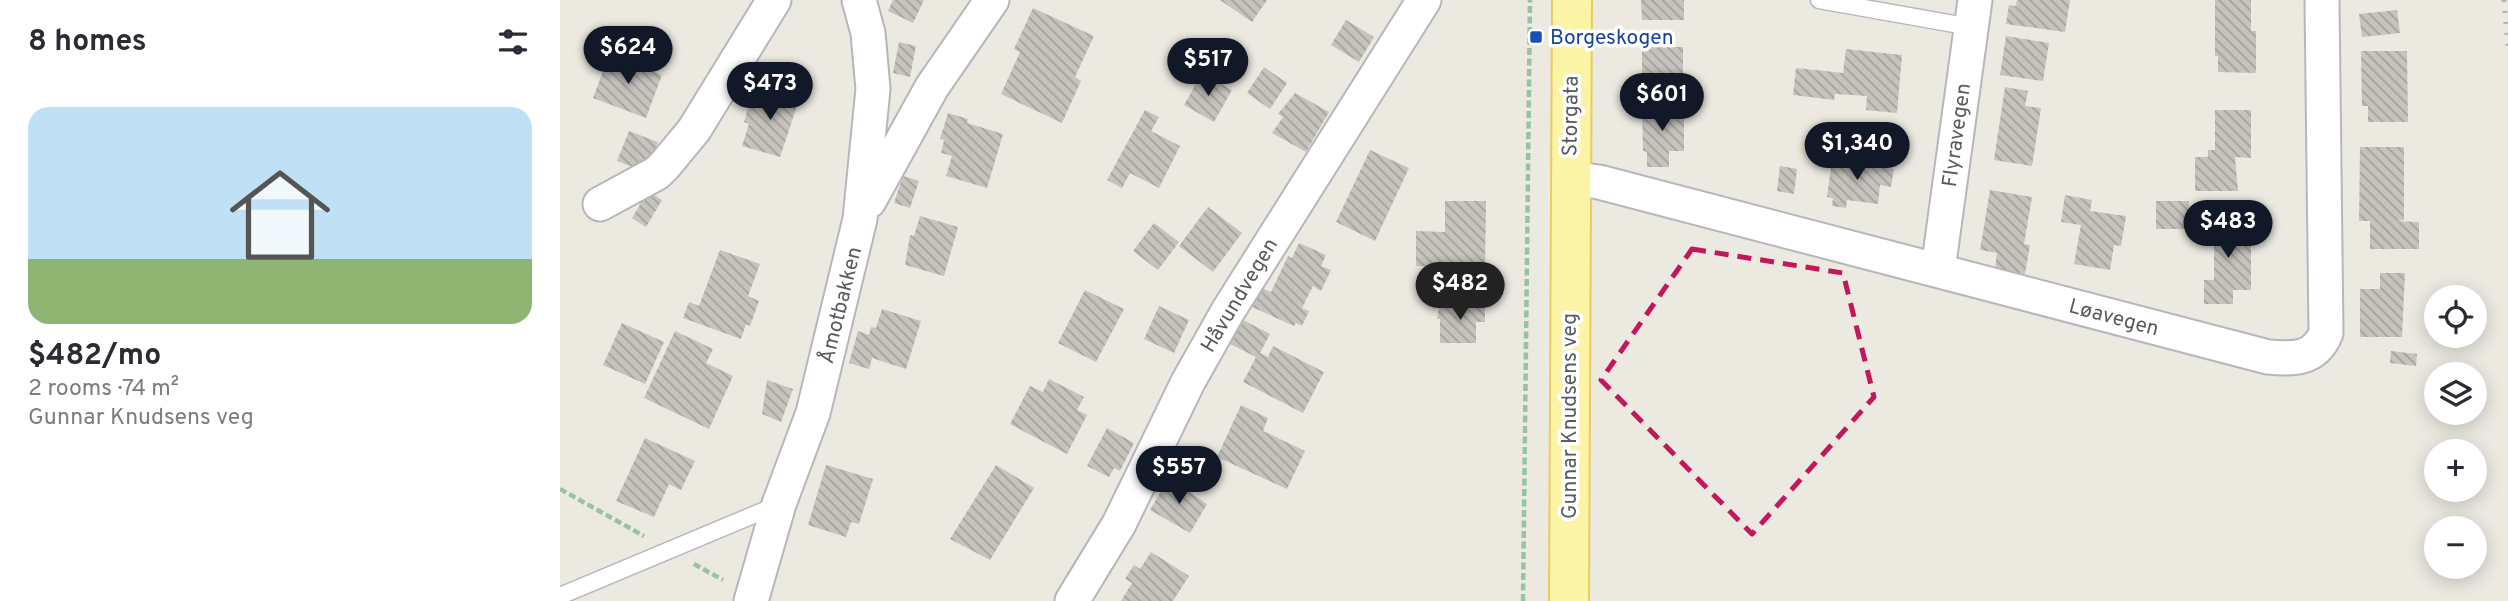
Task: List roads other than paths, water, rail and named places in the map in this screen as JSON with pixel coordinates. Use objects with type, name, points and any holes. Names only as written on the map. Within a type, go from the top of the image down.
[{"type":"main road","name":"Storgata","points":[[1570,232],[1572,0]]},
{"type":"main road","name":"Gunnar Knudsens veg","points":[[1569,601],[1570,232]]},
{"type":"street","points":[[600,204],[657,173],[665,165],[694,130],[774,0]]},
{"type":"street","name":"Åmotbakken","points":[[751,601],[779,504],[813,412],[860,219],[873,89],[868,33],[859,0]]},
{"type":"street","points":[[860,219],[903,134],[992,0]]},
{"type":"street","name":"Håvundvegen","points":[[1072,601],[1119,524],[1188,382],[1228,311],[1424,0]]},
{"type":"street","name":"Løavegen","points":[[1569,178],[1600,182],[2268,357],[2299,359],[2320,346],[2326,333],[2322,0]]},
{"type":"street","name":"Flyravegen","points":[[1938,270],[1973,14]]},
{"type":"lane","points":[[1819,0],[1973,14]]},
{"type":"lane","points":[[560,596],[779,504]]},
{"type":"railway","points":[[2504,0],[2508,47]]},
{"type":"place","name":"Borgeskogen","points":[[1536,37]]}]
